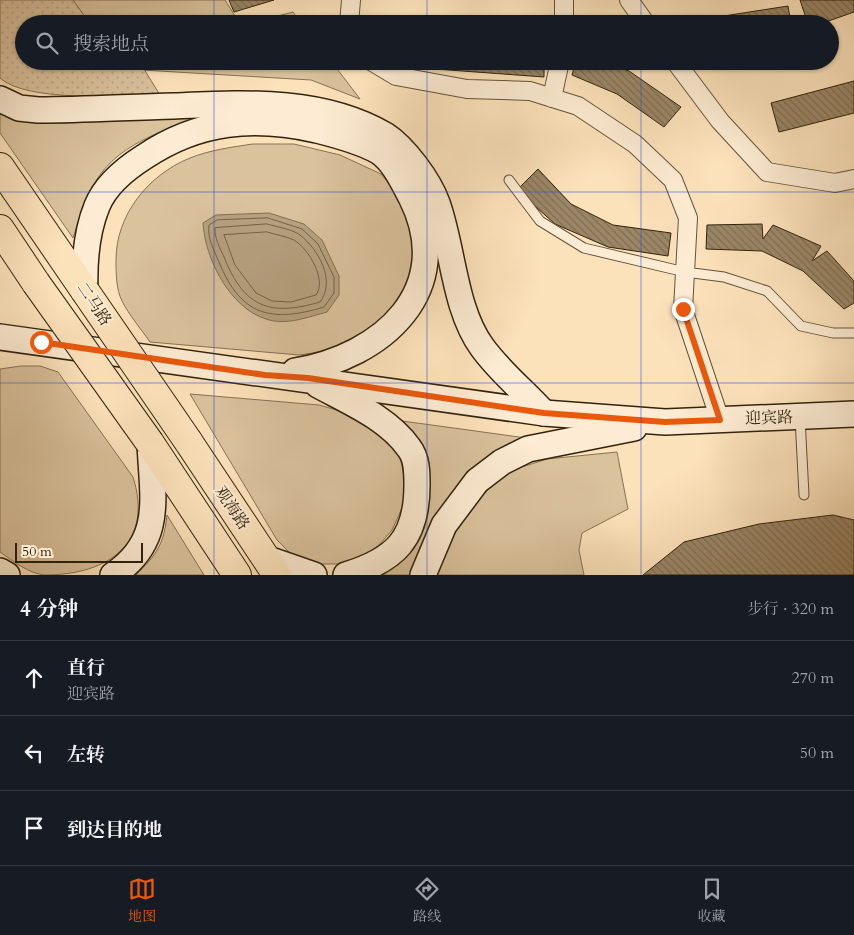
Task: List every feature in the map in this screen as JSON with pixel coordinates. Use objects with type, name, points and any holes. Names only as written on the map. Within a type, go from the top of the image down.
[{"type":"main road","points":[[0,99],[19,108],[38,110],[245,103],[294,107],[344,117],[386,136],[422,173],[437,203],[452,254],[462,305],[481,346],[544,413]]},
{"type":"main road","points":[[84,291],[84,263],[87,240],[98,205],[110,185],[126,169],[155,150],[184,135],[229,124],[259,121],[288,124],[338,135],[379,152],[399,175],[418,212],[425,251],[421,277],[408,309],[387,333],[356,353],[322,366],[265,375]]},
{"type":"main road","name":"二马路","points":[[0,167],[188,441]]},
{"type":"main road","points":[[0,229],[36,283],[150,443],[237,575]]},
{"type":"main road","name":"迎宾路","points":[[0,337],[265,375],[308,378],[544,413],[665,422],[854,414]]},
{"type":"main road","points":[[0,356],[41,342]]},
{"type":"main road","points":[[308,378],[388,425],[410,449],[417,468],[415,515],[405,539],[390,555],[372,567],[346,575]]},
{"type":"main road","points":[[424,575],[426,564],[444,525],[477,481],[502,462],[528,449],[665,422]]},
{"type":"main road","name":"观海路","points":[[188,441],[271,566]]},
{"type":"main road","points":[[114,575],[131,563],[143,546],[152,524],[150,443]]},
{"type":"main road","points":[[271,566],[314,575]]},
{"type":"main road","points":[[0,571],[7,575]]},
{"type":"street","points":[[350,15],[351,0]]},
{"type":"street","points":[[564,0],[564,15]]},
{"type":"street","points":[[629,0],[640,15]]},
{"type":"street","points":[[386,70],[396,76],[467,89],[530,92],[578,106],[635,144],[673,180],[688,218],[683,309],[720,420]]},
{"type":"street","points":[[552,98],[558,70]]},
{"type":"street","points":[[682,70],[720,121],[767,172],[835,183],[854,179]]},
{"type":"lane","points":[[509,180],[540,221],[584,248],[685,272],[724,277],[767,291],[801,326],[833,333],[854,333]]},
{"type":"lane","points":[[800,417],[804,495]]},
{"type":"shaded area","points":[[0,0],[73,0],[84,15],[15,15],[15,70],[145,70],[160,95],[76,96],[53,94],[13,86],[0,78]]},
{"type":"shaded area","points":[[73,0],[225,0],[234,15],[84,15]]},
{"type":"shaded area","points":[[293,12],[295,15],[281,15]]},
{"type":"shaded area","points":[[142,70],[338,70],[360,99],[311,80]]},
{"type":"shaded area","points":[[0,110],[37,122],[65,123],[225,111],[152,136],[119,155],[105,168],[90,190],[73,238],[0,133]]},
{"type":"shaded area","points":[[253,144],[294,144],[340,155],[381,174],[404,202],[415,237],[414,265],[407,292],[369,333],[334,350],[299,355],[150,342],[125,306],[117,286],[117,243],[128,212],[148,186],[175,165],[205,153]]},
{"type":"shaded area","points":[[40,366],[58,372],[133,477],[138,500],[137,520],[131,537],[121,551],[106,561],[88,569],[67,573],[38,574],[15,563],[0,552],[0,369]]},
{"type":"shaded area","points":[[190,394],[319,405],[354,415],[397,447],[403,464],[406,484],[403,506],[392,530],[379,545],[363,556],[338,564],[316,564],[296,559],[277,540]]},
{"type":"shaded area","points":[[395,420],[541,440],[515,450],[414,575],[377,575],[421,524]]},
{"type":"shaded area","points":[[617,452],[628,509],[582,533],[579,550],[584,575],[436,575],[444,549],[479,498],[509,471],[547,459]]},
{"type":"shaded area","points":[[167,515],[204,575],[136,575],[158,548],[164,534]]},
{"type":"water","points":[[269,213],[304,224],[322,240],[339,276],[339,295],[327,312],[281,322],[266,319],[253,313],[241,304],[222,280],[209,252],[203,223],[216,215]]},
{"type":"building","points":[[229,0],[274,0],[234,12]]},
{"type":"building","points":[[800,0],[854,0],[854,12],[839,17],[839,15],[805,15]]},
{"type":"building","points":[[788,6],[790,15],[730,15]]},
{"type":"building","points":[[449,70],[544,70],[544,77]]},
{"type":"building","points":[[573,70],[627,70],[681,107],[664,127],[617,94],[572,75]]},
{"type":"building","points":[[854,81],[854,113],[779,132],[771,103]]},
{"type":"building","points":[[538,169],[571,204],[613,225],[671,233],[668,256],[608,247],[555,224],[517,190]]},
{"type":"building","points":[[762,224],[763,239],[773,225],[821,246],[812,261],[827,251],[854,281],[854,303],[844,309],[803,271],[762,251],[706,249],[707,225]]},
{"type":"building","points":[[833,515],[854,520],[854,575],[643,575],[684,542],[759,524]]},
{"type":"route","points":[[41,342],[265,375],[308,378],[544,413],[665,422],[720,420],[683,309]]}]
